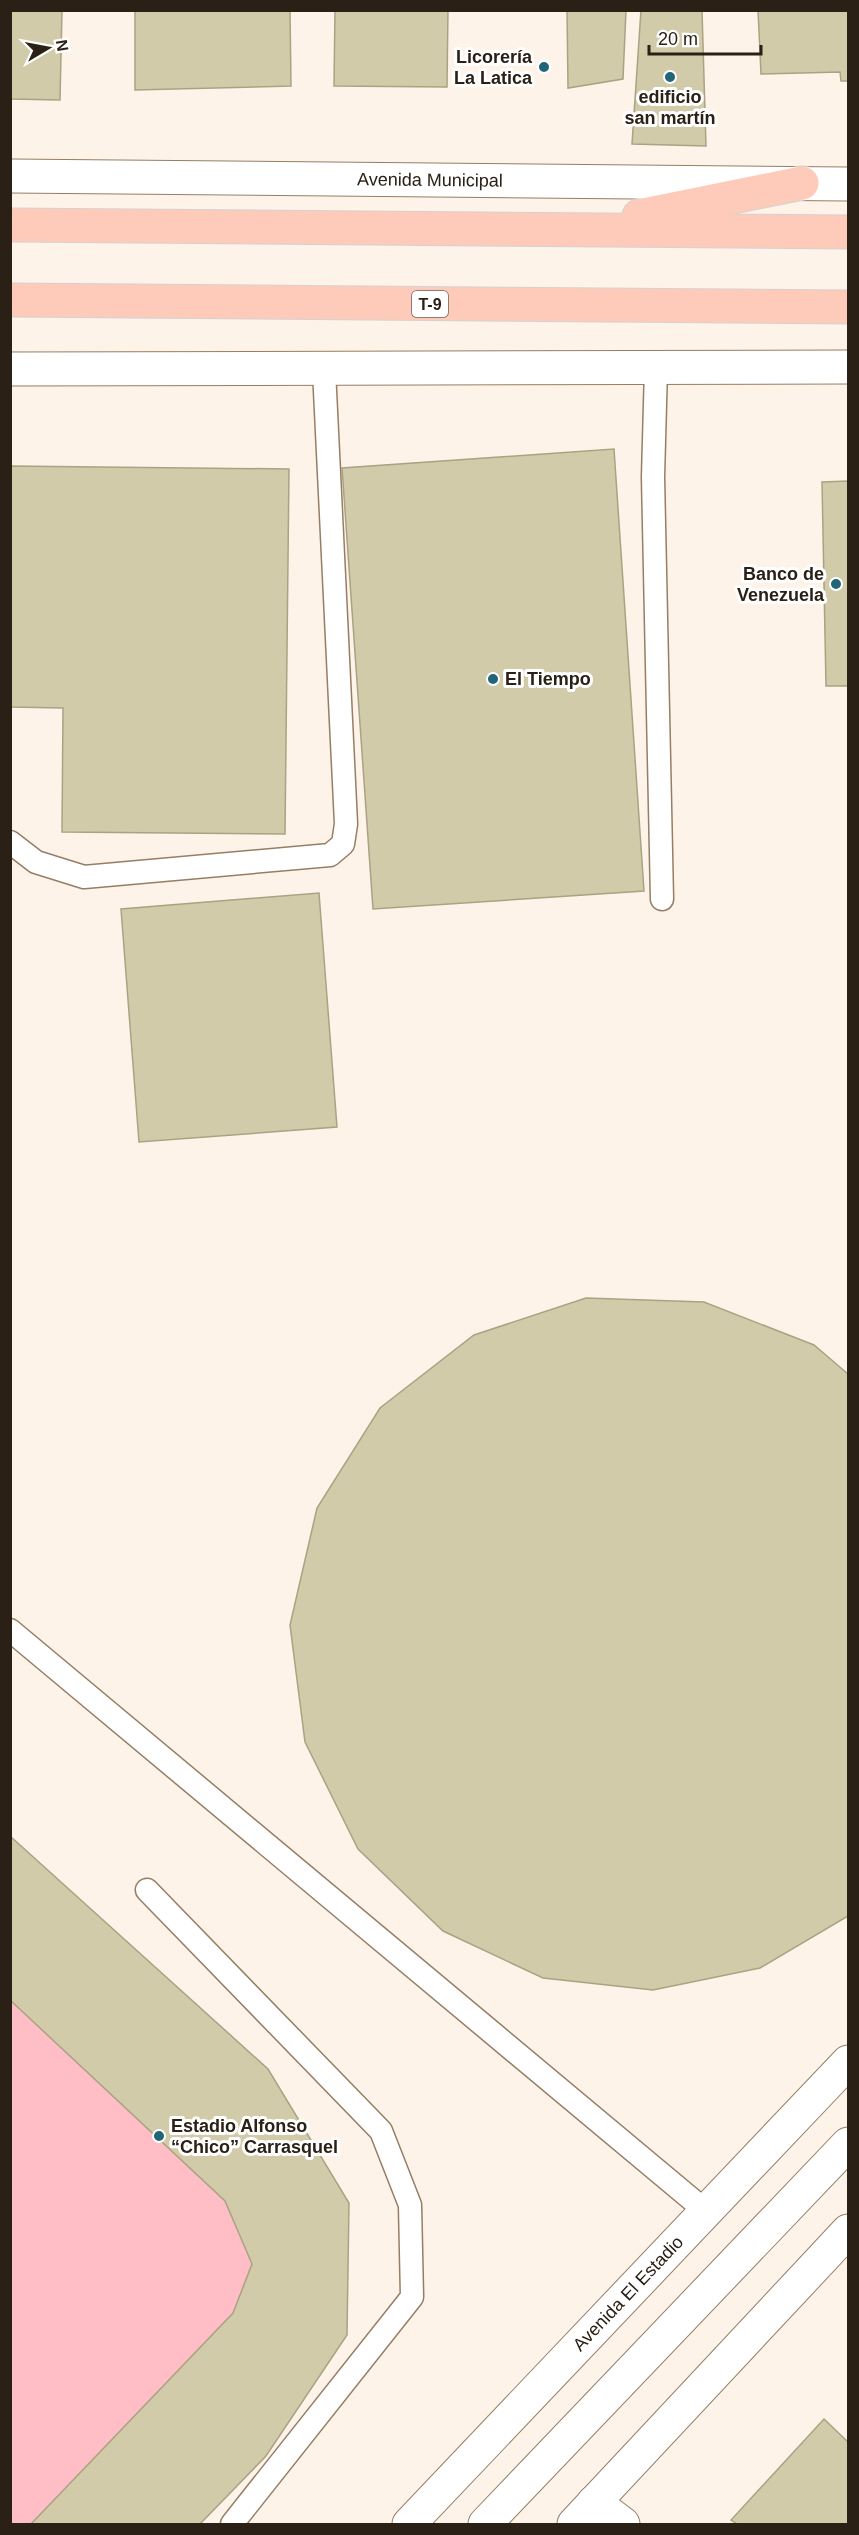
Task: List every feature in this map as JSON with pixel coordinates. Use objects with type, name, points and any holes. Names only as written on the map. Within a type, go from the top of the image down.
[{"type":"highway","points":[[574,230],[802,183]]},
{"type":"highway","points":[[10,225],[849,232]]},
{"type":"highway","name":"T-9","points":[[10,300],[849,307]]},
{"type":"street","name":"Avenida Municipal","points":[[10,176],[849,184]]},
{"type":"street","points":[[10,369],[849,367]]},
{"type":"street","name":"Avenida El Estadio","points":[[409,2524],[708,2213],[849,2062]]},
{"type":"street","points":[[485,2524],[849,2144]]},
{"type":"street","points":[[623,2524],[584,2513],[849,2231]]},
{"type":"lane","points":[[656,368],[653,477],[662,899]]},
{"type":"lane","points":[[10,842],[36,862],[84,877],[330,855],[343,844],[346,824],[324,370]]},
{"type":"lane","points":[[10,1630],[708,2213]]},
{"type":"lane","points":[[147,1890],[381,2130],[410,2205],[412,2298],[232,2524]]},
{"type":"shaded area","name":"Estadio Alfonso “Chico” Carrasquel","points":[[10,1836],[268,2069],[349,2203],[347,2335],[266,2456],[200,2524],[11,2524]]},
{"type":"building","points":[[10,10],[62,10],[60,100],[10,99]]},
{"type":"building","points":[[135,10],[290,10],[291,86],[135,90]]},
{"type":"building","points":[[335,10],[448,10],[447,87],[334,86]]},
{"type":"building","points":[[567,10],[626,10],[623,79],[568,88]]},
{"type":"building","name":"edificio san martín","points":[[641,10],[702,10],[706,146],[632,144]]},
{"type":"building","points":[[758,10],[848,10],[848,81],[841,81],[840,72],[761,74]]},
{"type":"building","name":"El Tiempo","points":[[614,449],[644,891],[373,909],[342,468]]},
{"type":"building","points":[[10,466],[289,469],[285,834],[62,832],[63,708],[10,707]]},
{"type":"building","name":"Banco de Venezuela","points":[[848,481],[848,686],[826,686],[822,482]]},
{"type":"building","points":[[319,893],[337,1127],[139,1142],[121,909]]},
{"type":"building","points":[[586,1298],[704,1302],[814,1345],[848,1374],[848,1916],[760,1968],[653,1990],[543,1978],[443,1931],[358,1849],[305,1742],[290,1625],[317,1508],[380,1408],[474,1335]]},
{"type":"building","points":[[10,1836],[268,2069],[349,2203],[347,2335],[266,2456],[200,2524],[31,2524],[233,2313],[252,2264],[225,2201],[10,2000]]},
{"type":"building","points":[[824,2419],[848,2442],[848,2524],[737,2524],[731,2520]]},
{"type":"place","name":"Licorería La Latica","points":[[544,67]]},
{"type":"place","name":"edificio san martín","points":[[670,77]]},
{"type":"place","name":"Banco de Venezuela","points":[[836,584]]},
{"type":"place","name":"El Tiempo","points":[[493,679]]},
{"type":"place","name":"Estadio Alfonso “Chico” Carrasquel","points":[[159,2136]]}]
